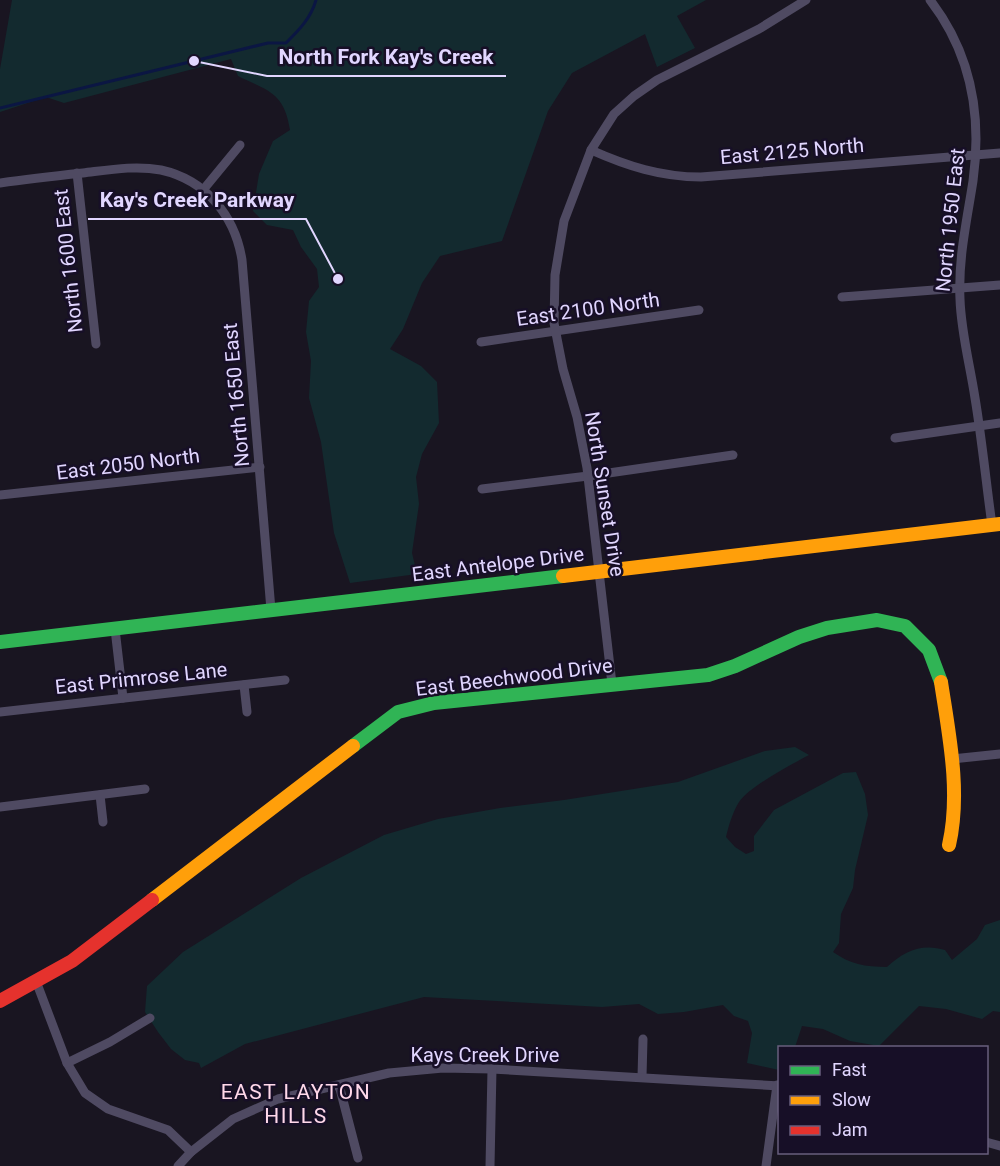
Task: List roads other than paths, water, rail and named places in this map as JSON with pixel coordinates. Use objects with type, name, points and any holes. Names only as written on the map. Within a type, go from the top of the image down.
[{"type":"street","name":"North Sunset Drive","points":[[612,684],[588,476],[578,417],[563,369],[555,332],[553,305],[555,275],[564,221],[591,150],[614,114],[657,80],[759,29],[806,0]]},
{"type":"street","name":"North 1950 East","points":[[930,0],[943,17],[964,60],[976,115],[975,155],[962,242],[960,288],[962,326],[996,524]]},
{"type":"street","points":[[203,190],[240,145]]},
{"type":"street","name":"East 2125 North","points":[[591,150],[619,163],[678,177],[1000,153]]},
{"type":"street","name":"North 1650 East","points":[[0,183],[123,168],[161,171],[178,176],[203,190],[225,213],[239,243],[271,610]]},
{"type":"street","name":"North 1600 East","points":[[77,174],[96,344]]},
{"type":"street","points":[[842,297],[1000,285]]},
{"type":"street","name":"East 2100 North","points":[[481,342],[699,310]]},
{"type":"street","points":[[895,438],[1000,423]]},
{"type":"street","points":[[482,489],[733,454]]},
{"type":"street","name":"East 2050 North","points":[[0,495],[260,466]]},
{"type":"street","name":"East Antelope Drive","points":[[0,642],[996,524]]},
{"type":"street","name":"East Beechwood Drive","points":[[0,1001],[72,961],[398,712],[434,703],[708,675],[827,628],[877,620],[905,626],[929,650],[941,682],[952,759],[954,823],[949,845]]},
{"type":"street","points":[[115,628],[123,698]]},
{"type":"street","name":"East Primrose Lane","points":[[0,712],[285,680]]},
{"type":"street","points":[[244,685],[247,712]]},
{"type":"street","points":[[952,759],[1000,754]]},
{"type":"street","points":[[0,807],[145,789]]},
{"type":"street","points":[[100,795],[103,822]]},
{"type":"street","points":[[36,981],[67,1063],[85,1093],[108,1109],[168,1130],[192,1152]]},
{"type":"street","points":[[67,1063],[150,1018]]},
{"type":"street","points":[[642,1077],[643,1039]]},
{"type":"street","name":"Kays Creek Drive","points":[[178,1166],[233,1119],[278,1099],[388,1073],[443,1068],[492,1069],[778,1086]]},
{"type":"street","points":[[490,1166],[492,1069]]},
{"type":"street","points":[[339,1085],[358,1158]]},
{"type":"street","points":[[766,1166],[778,1086]]},
{"type":"waterway","points":[[0,108],[268,43],[286,43],[308,18],[316,0]]},
{"type":"place","name":"North Fork Kay's Creek","points":[[194,61]]},
{"type":"place","name":"Kay's Creek Parkway","points":[[338,279]]},
{"type":"district","name":"EAST LAYTON HILLS","points":[[296,1104]]}]
